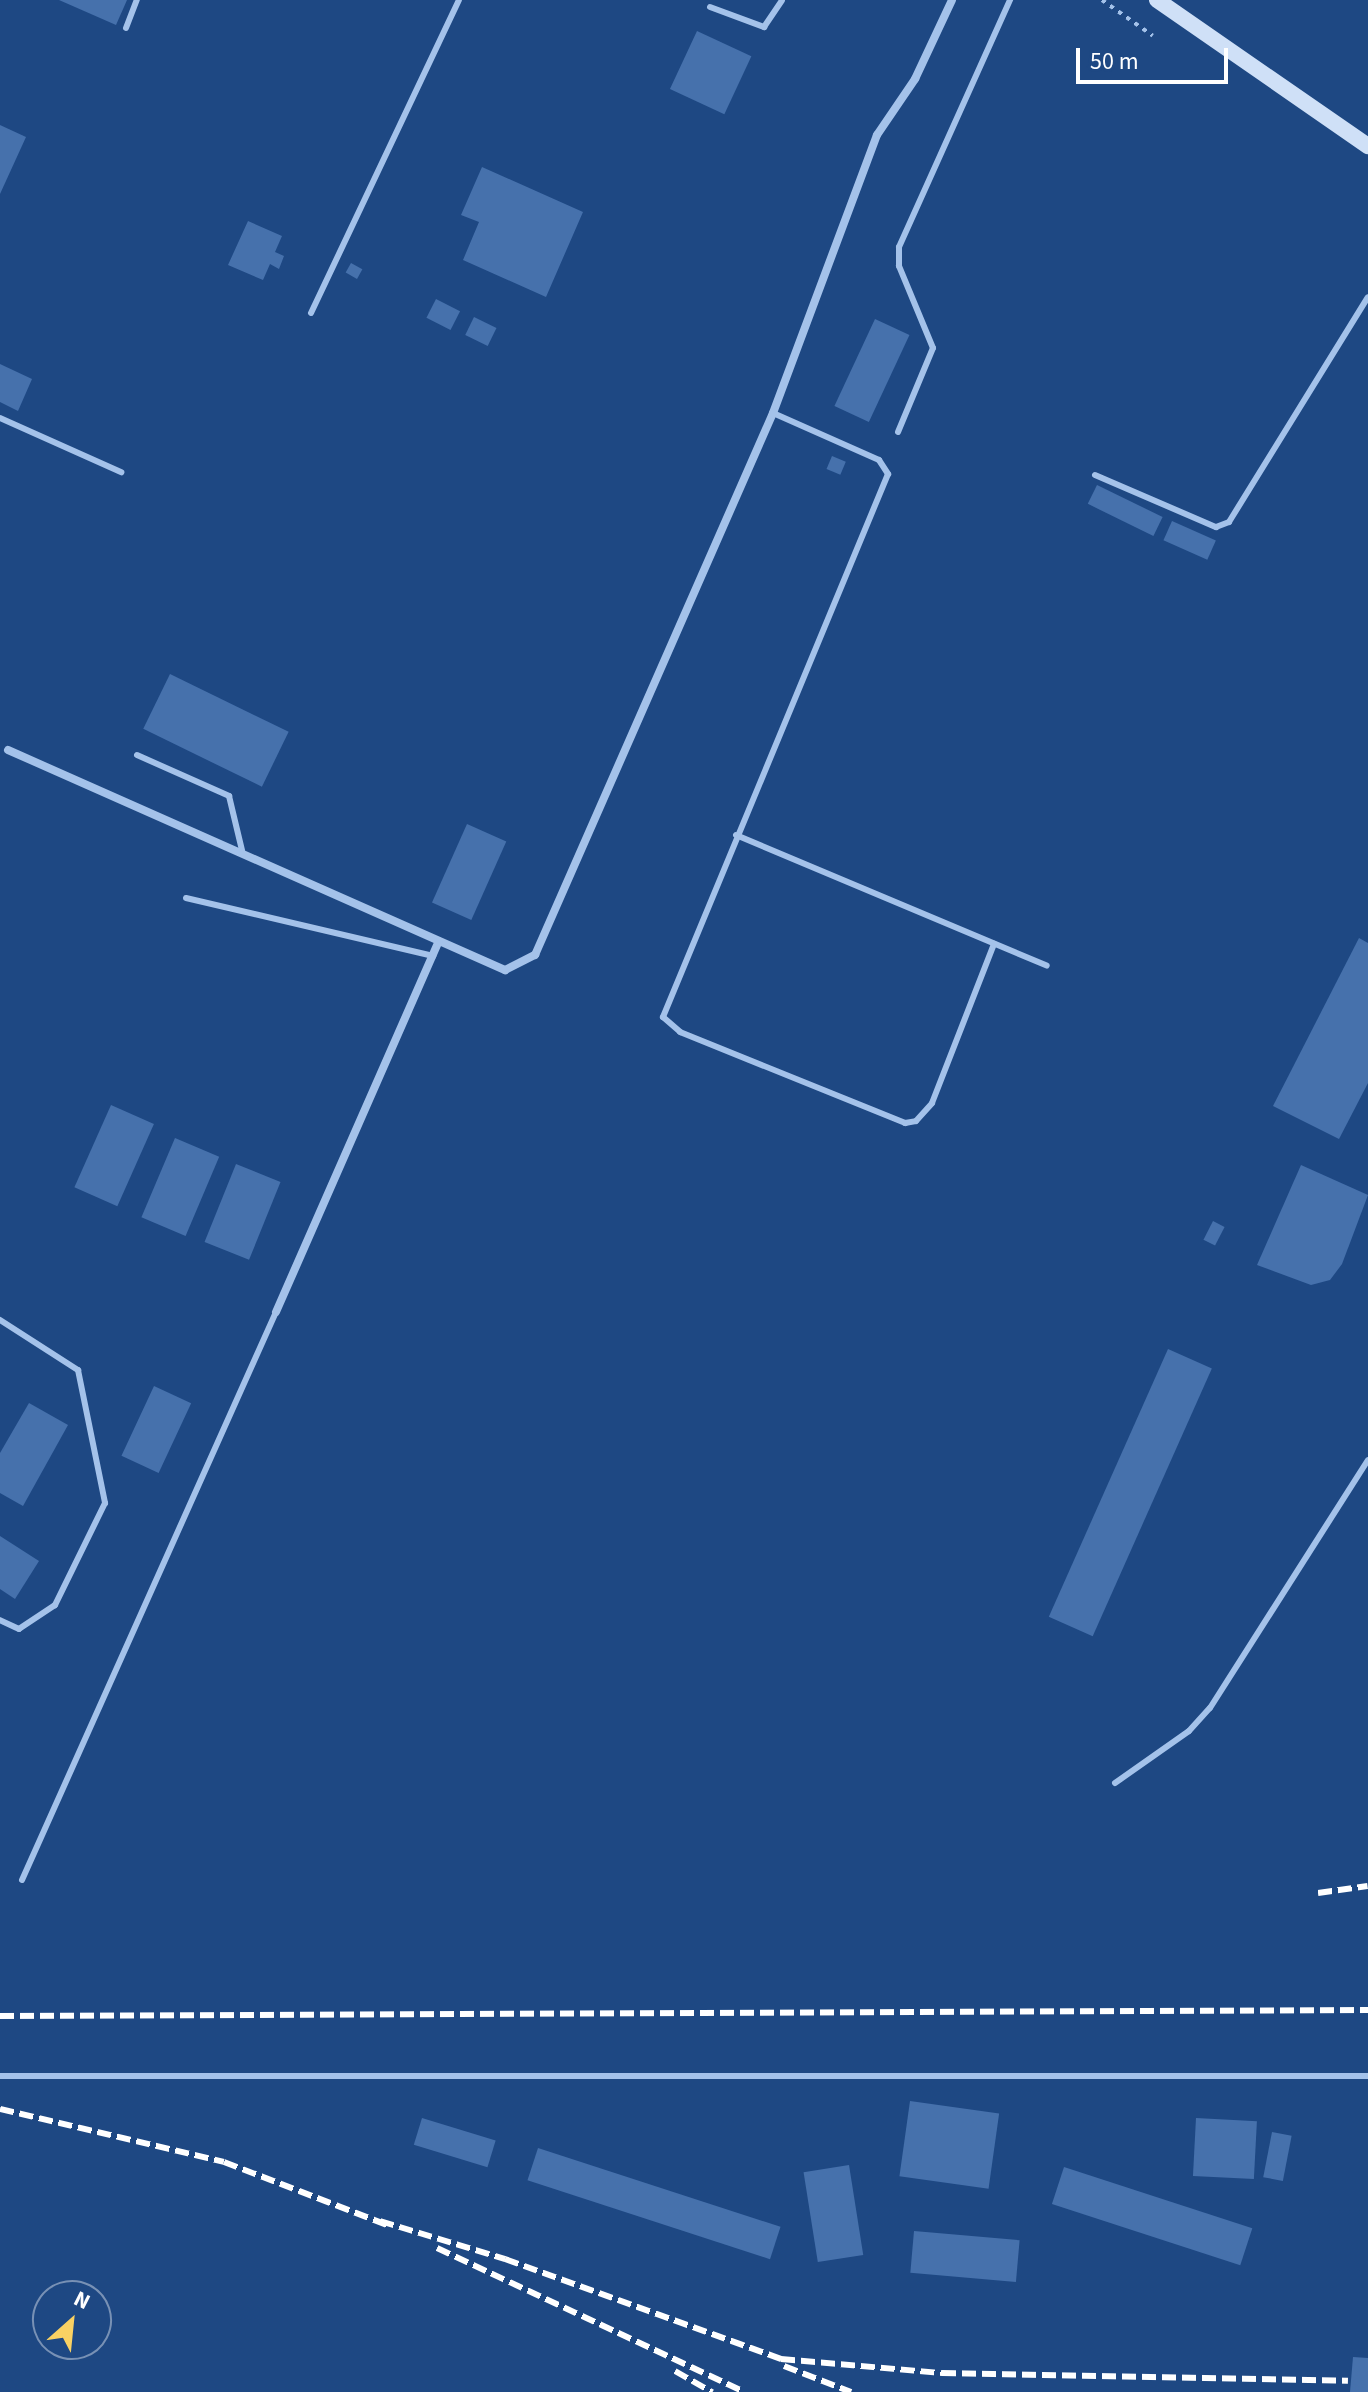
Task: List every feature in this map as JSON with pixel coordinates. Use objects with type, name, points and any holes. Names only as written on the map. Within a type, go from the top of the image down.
[{"type":"street","points":[[8,750],[242,850],[505,970],[535,955],[545,940],[773,413],[877,135],[915,79],[952,0]]},
{"type":"street","points":[[1157,0],[1368,146]]},
{"type":"street","points":[[276,1312],[439,941]]},
{"type":"lane","points":[[126,28],[137,0]]},
{"type":"lane","points":[[311,313],[459,0]]},
{"type":"lane","points":[[710,7],[764,27],[782,0]]},
{"type":"lane","points":[[898,432],[933,348],[899,266],[899,247],[1010,0]]},
{"type":"lane","points":[[1095,475],[1216,527],[1229,522],[1368,297]]},
{"type":"lane","points":[[773,413],[879,460],[888,474],[663,1007],[663,1017],[680,1032],[905,1123],[916,1121],[932,1103],[994,944]]},
{"type":"lane","points":[[0,418],[121,472]]},
{"type":"lane","points":[[137,755],[229,796],[242,850]]},
{"type":"lane","points":[[736,835],[1047,966]]},
{"type":"lane","points":[[186,898],[433,956]]},
{"type":"lane","points":[[22,1880],[276,1312]]},
{"type":"lane","points":[[0,1320],[78,1370],[105,1503],[55,1605],[19,1629],[0,1620]]},
{"type":"lane","points":[[1115,1783],[1189,1731],[1210,1708],[1368,1460]]},
{"type":"lane","points":[[0,2076],[1368,2076]]},
{"type":"path","points":[[1102,0],[1153,36]]},
{"type":"building","points":[[59,0],[127,0],[116,25]]},
{"type":"building","points":[[697,31],[751,56],[724,114],[670,89]]},
{"type":"building","points":[[0,125],[26,137],[0,194]]},
{"type":"building","points":[[482,167],[583,212],[546,297],[463,260],[479,222],[461,215]]},
{"type":"building","points":[[248,221],[282,236],[275,252],[284,256],[279,269],[270,264],[263,280],[228,265]]},
{"type":"building","points":[[351,263],[362,269],[357,279],[346,273]]},
{"type":"building","points":[[436,299],[460,311],[451,330],[426,318]]},
{"type":"building","points":[[474,317],[496,328],[488,346],[465,335]]},
{"type":"building","points":[[875,319],[909,335],[869,422],[834,406]]},
{"type":"building","points":[[0,364],[32,379],[18,411],[0,402]]},
{"type":"building","points":[[832,456],[846,462],[840,475],[827,469]]},
{"type":"building","points":[[1097,485],[1163,517],[1153,536],[1088,504]]},
{"type":"building","points":[[1172,521],[1216,541],[1207,560],[1163,540]]},
{"type":"building","points":[[170,674],[289,732],[262,787],[143,729]]},
{"type":"building","points":[[467,824],[506,841],[471,920],[432,903]]},
{"type":"building","points":[[1359,938],[1368,943],[1368,1083],[1339,1139],[1273,1106]]},
{"type":"building","points":[[111,1105],[154,1124],[117,1206],[74,1187]]},
{"type":"building","points":[[175,1138],[219,1157],[186,1236],[141,1217]]},
{"type":"building","points":[[236,1164],[281,1182],[249,1260],[205,1242]]},
{"type":"building","points":[[1301,1165],[1368,1195],[1342,1264],[1330,1280],[1311,1285],[1257,1265]]},
{"type":"building","points":[[1213,1221],[1225,1227],[1215,1246],[1203,1240]]},
{"type":"building","points":[[1168,1349],[1212,1369],[1093,1636],[1049,1617]]},
{"type":"building","points":[[154,1386],[191,1403],[159,1473],[121,1456]]},
{"type":"building","points":[[29,1403],[68,1425],[23,1506],[0,1493],[0,1453]]},
{"type":"building","points":[[0,1536],[39,1561],[15,1599],[0,1589]]},
{"type":"building","points":[[910,2101],[999,2114],[989,2189],[899,2176]]},
{"type":"building","points":[[422,2118],[496,2141],[487,2167],[414,2145]]},
{"type":"building","points":[[1196,2118],[1257,2121],[1254,2179],[1193,2176]]},
{"type":"building","points":[[1272,2132],[1292,2136],[1283,2181],[1263,2177]]},
{"type":"building","points":[[538,2148],[781,2227],[770,2259],[527,2180]]},
{"type":"building","points":[[849,2165],[863,2255],[818,2262],[804,2172]]},
{"type":"building","points":[[1064,2167],[1252,2228],[1240,2265],[1052,2204]]},
{"type":"building","points":[[914,2231],[1020,2240],[1016,2282],[910,2273]]},
{"type":"building","points":[[1353,2357],[1368,2358],[1368,2392],[1350,2392]]},
{"type":"railway","points":[[1318,1893],[1368,1886]]},
{"type":"railway","points":[[0,2016],[1368,2010]]},
{"type":"railway","points":[[0,2109],[224,2162],[390,2226]]},
{"type":"railway","points":[[380,2221],[505,2259],[781,2359],[942,2373],[1348,2381]]},
{"type":"railway","points":[[437,2248],[744,2392]]},
{"type":"railway","points":[[784,2366],[851,2392]]},
{"type":"railway","points":[[675,2371],[712,2392]]}]
